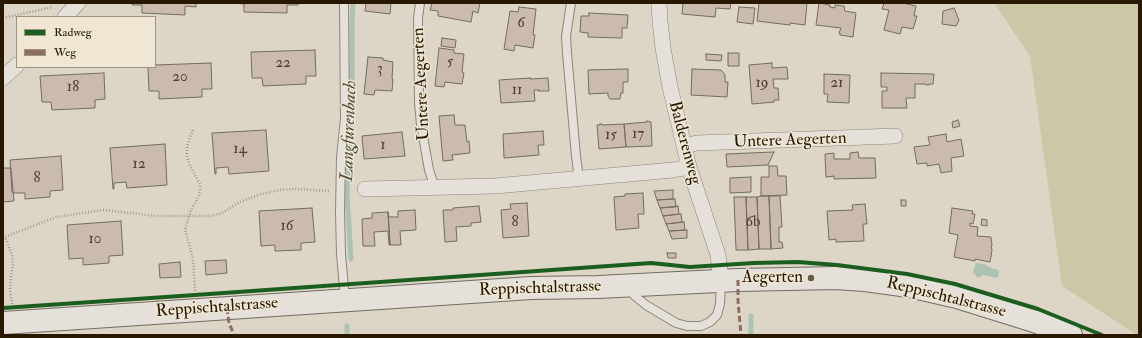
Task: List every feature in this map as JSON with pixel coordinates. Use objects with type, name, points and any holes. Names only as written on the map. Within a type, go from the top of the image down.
[{"type":"main road","name":"Reppischtalstrasse","points":[[7,313],[345,300],[531,288],[626,286],[721,280],[836,278],[865,280],[908,286],[971,302],[1034,321],[1070,335]]},
{"type":"street","name":"Balderenweg","points":[[659,3],[663,48],[670,87],[689,167],[718,255],[721,280]]},
{"type":"street","points":[[66,16],[77,4]]},
{"type":"street","points":[[3,78],[16,66]]},
{"type":"street","name":"Untere Aegerten","points":[[684,146],[697,144],[895,136]]},
{"type":"street","points":[[365,189],[495,186],[672,170],[689,167]]},
{"type":"lane","points":[[344,3],[345,118],[341,158],[340,191],[341,254],[345,300]]},
{"type":"lane","name":"Untere Aegerten","points":[[420,3],[418,18],[419,103],[421,125],[429,170],[435,188]]},
{"type":"lane","points":[[571,3],[566,36],[566,53],[579,179]]},
{"type":"lane","points":[[626,286],[646,305],[676,323],[687,326],[701,326],[710,322],[717,315],[720,304],[721,280]]},
{"type":"path","points":[[3,18],[63,5],[77,4]]},
{"type":"path","points":[[193,130],[187,148],[187,156],[190,166],[200,184],[200,190],[199,196],[189,216],[185,229],[193,259],[195,295]]},
{"type":"path","points":[[7,313],[13,266],[12,255],[5,237],[56,217],[103,210],[157,216],[212,216],[222,213],[240,202],[258,195],[279,190],[296,189],[340,191]]},
{"type":"path","points":[[7,313],[20,307]]},
{"type":"shaded area","points":[[994,3],[1139,3],[1139,335],[1062,286],[1030,56]]},
{"type":"shaded area","points":[[976,263],[984,264],[993,269],[997,269],[999,276],[996,278],[983,275],[978,278],[973,272]]},
{"type":"building","points":[[132,3],[196,3],[196,7],[185,6],[185,15],[142,13],[142,5],[132,5]]},
{"type":"building","points":[[234,3],[298,3],[298,5],[287,5],[287,13],[244,12],[244,4]]},
{"type":"building","points":[[366,3],[391,3],[390,14],[365,11]]},
{"type":"building","points":[[432,3],[480,3],[478,13],[473,11],[471,22],[438,16],[438,11],[430,10]]},
{"type":"building","points":[[683,3],[731,3],[730,9],[716,8],[715,17],[682,14]]},
{"type":"building","points":[[759,3],[807,3],[805,25],[790,23],[790,25],[757,21]]},
{"type":"building","points":[[819,3],[830,5],[830,7],[835,8],[835,5],[844,6],[845,11],[856,13],[853,37],[840,35],[839,33],[841,28],[816,25]]},
{"type":"building","points":[[884,3],[903,3],[916,6],[914,16],[917,16],[913,29],[902,27],[900,34],[884,30],[889,10],[882,9]]},
{"type":"building","points":[[519,7],[536,9],[533,48],[515,45],[514,51],[504,49],[510,11],[518,12]]},
{"type":"building","points":[[739,7],[755,8],[753,24],[737,22]]},
{"type":"building","points":[[954,8],[959,20],[956,26],[942,24],[943,11]]},
{"type":"building","points":[[589,13],[628,15],[627,28],[622,28],[622,38],[588,37],[588,33],[580,32],[581,16],[589,16]]},
{"type":"building","points":[[442,38],[456,40],[455,48],[441,46]]},
{"type":"building","points":[[439,48],[454,50],[454,53],[464,54],[462,72],[464,73],[462,84],[445,82],[444,87],[435,86]]},
{"type":"building","points":[[315,50],[316,76],[306,76],[306,84],[263,86],[262,78],[252,78],[251,52]]},
{"type":"building","points":[[728,53],[739,53],[739,66],[728,66]]},
{"type":"building","points":[[706,54],[722,55],[721,61],[706,60]]},
{"type":"building","points":[[368,57],[383,58],[383,60],[393,62],[392,91],[375,90],[374,95],[364,94]]},
{"type":"building","points":[[211,63],[212,89],[202,89],[202,97],[159,99],[159,91],[149,91],[148,68],[156,68],[156,65]]},
{"type":"building","points":[[772,63],[772,68],[787,67],[788,79],[773,79],[774,88],[778,88],[779,100],[774,100],[774,102],[752,104],[749,65]]},
{"type":"building","points":[[628,69],[628,82],[623,82],[623,93],[621,93],[620,99],[610,99],[608,93],[589,94],[588,70]]},
{"type":"building","points":[[692,69],[721,70],[725,75],[725,82],[728,82],[727,97],[691,95]]},
{"type":"building","points":[[104,73],[105,99],[95,100],[95,108],[52,110],[51,102],[42,102],[40,76]]},
{"type":"building","points":[[881,73],[934,74],[933,84],[915,84],[915,98],[906,98],[907,108],[882,108],[882,91],[887,91],[887,87],[881,87]]},
{"type":"building","points":[[824,74],[850,75],[849,103],[827,102],[828,94],[824,94]]},
{"type":"building","points":[[548,78],[549,91],[534,90],[535,101],[501,103],[499,80]]},
{"type":"building","points":[[454,115],[455,125],[465,125],[470,153],[452,155],[453,160],[443,161],[439,116]]},
{"type":"building","points":[[958,120],[960,126],[953,128],[952,122]]},
{"type":"building","points":[[647,121],[651,122],[652,146],[626,147],[624,124]]},
{"type":"building","points":[[624,124],[626,147],[599,149],[597,125]]},
{"type":"building","points":[[266,130],[269,171],[229,174],[228,167],[216,168],[215,174],[212,133]]},
{"type":"building","points":[[543,131],[544,145],[538,145],[539,155],[504,158],[503,134]]},
{"type":"building","points":[[402,132],[405,156],[364,159],[362,136]]},
{"type":"building","points":[[946,134],[947,142],[961,139],[964,156],[951,158],[952,171],[941,173],[939,164],[927,166],[927,163],[917,164],[914,147],[930,145],[928,137]]},
{"type":"building","points":[[165,144],[167,185],[127,188],[126,182],[114,183],[113,189],[110,148]]},
{"type":"building","points":[[774,152],[768,165],[727,167],[726,154]]},
{"type":"building","points":[[858,152],[859,158],[875,158],[876,178],[834,179],[834,176],[826,177],[825,154],[834,153],[834,159],[850,159],[850,153]]},
{"type":"building","points":[[61,156],[63,190],[50,191],[50,197],[25,199],[25,193],[12,192],[10,160]]},
{"type":"building","points":[[769,166],[777,166],[778,176],[786,176],[787,195],[761,196],[761,177],[769,177]]},
{"type":"building","points":[[3,168],[11,168],[14,201],[3,202]]},
{"type":"building","points":[[751,177],[751,192],[730,193],[730,178]]},
{"type":"building","points":[[673,190],[673,199],[657,200],[654,191]]},
{"type":"building","points":[[643,193],[644,214],[638,214],[639,228],[616,230],[614,197],[625,196],[625,194]]},
{"type":"building","points":[[769,196],[771,249],[759,249],[757,197]]},
{"type":"building","points":[[769,196],[780,196],[782,227],[779,227],[779,242],[782,242],[783,248],[771,249]]},
{"type":"building","points":[[734,197],[746,197],[748,250],[736,250]]},
{"type":"building","points":[[746,197],[757,197],[759,249],[748,250]]},
{"type":"building","points":[[675,199],[676,207],[660,208],[657,200]]},
{"type":"building","points":[[901,200],[906,200],[906,206],[901,206]]},
{"type":"building","points":[[527,203],[529,236],[503,238],[501,210],[511,209],[510,204]]},
{"type":"building","points":[[865,204],[867,224],[863,224],[864,241],[836,242],[836,239],[829,240],[827,211],[853,210],[852,205]]},
{"type":"building","points":[[479,206],[481,222],[471,223],[471,226],[456,227],[457,241],[445,242],[443,210]]},
{"type":"building","points":[[678,206],[679,214],[663,216],[660,208]]},
{"type":"building","points":[[312,208],[315,242],[301,243],[301,250],[275,251],[275,245],[261,246],[259,211]]},
{"type":"building","points":[[952,208],[973,211],[972,214],[975,214],[973,224],[970,223],[970,226],[978,227],[977,236],[991,237],[992,250],[990,262],[954,257],[958,235],[949,233]]},
{"type":"building","points":[[415,210],[416,230],[400,231],[401,245],[390,245],[388,212],[389,217],[398,217],[398,211]]},
{"type":"building","points":[[388,212],[390,245],[388,231],[374,232],[375,246],[363,246],[362,219],[372,218],[372,213]]},
{"type":"building","points":[[681,214],[682,222],[666,224],[663,216]]},
{"type":"building","points":[[982,219],[987,220],[987,226],[981,225]]},
{"type":"building","points":[[121,221],[123,255],[109,256],[109,263],[83,265],[83,258],[69,259],[67,225]]},
{"type":"building","points":[[684,222],[685,230],[669,231],[666,224]]},
{"type":"building","points":[[687,230],[687,238],[672,239],[669,231]]},
{"type":"building","points":[[667,253],[676,253],[676,258],[668,258]]},
{"type":"building","points":[[226,260],[227,273],[206,275],[205,261]]},
{"type":"building","points":[[180,262],[181,277],[160,278],[159,264]]},
{"type":"waterway","name":"Langfurenbach","points":[[351,259],[347,194],[352,93],[353,3]]},
{"type":"waterway","points":[[751,316],[751,335]]},
{"type":"waterway","name":"Langfurenbach","points":[[347,326],[347,335]]},
{"type":"marked path","points":[[738,280],[741,335]]},
{"type":"marked path","points":[[227,308],[229,323],[234,335]]},
{"type":"cycle path","points":[[3,308],[651,263],[690,267],[798,262],[837,265],[907,274],[955,284],[1038,309],[1102,335]]},
{"type":"place","name":"Aegerten","points":[[811,278]]}]
